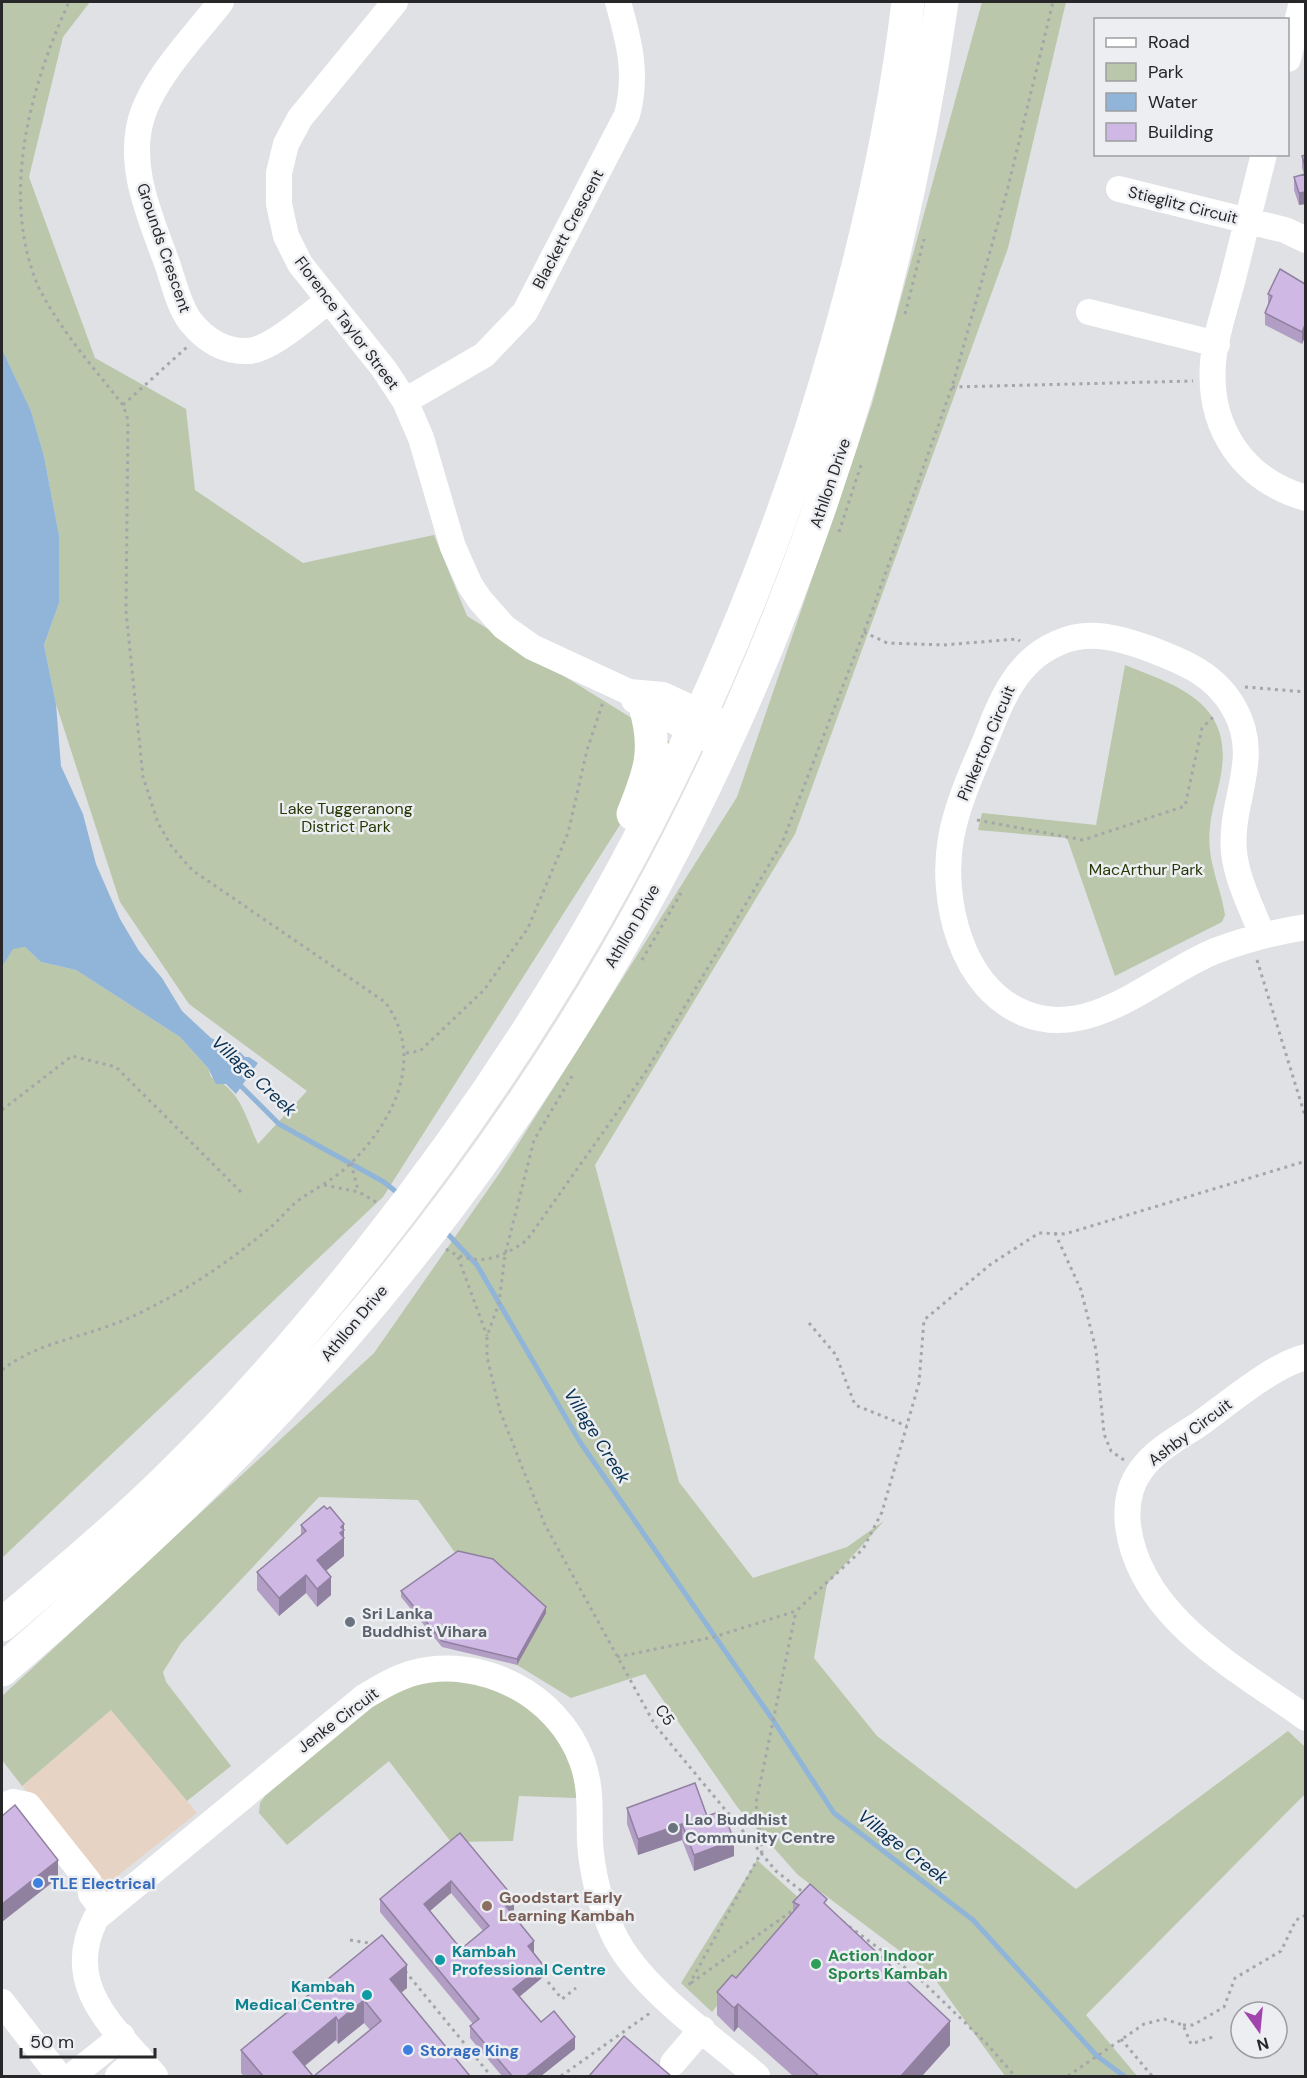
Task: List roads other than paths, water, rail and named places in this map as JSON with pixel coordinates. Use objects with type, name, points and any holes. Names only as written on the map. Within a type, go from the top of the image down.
[{"type":"main road","name":"Athllon Drive","points":[[2,1625],[167,1479],[255,1387],[328,1304],[385,1211],[430,1175],[539,1016],[616,886],[699,722],[779,528],[835,354],[863,243],[888,128],[908,2]]},
{"type":"main road","name":"Athllon Drive","points":[[2,1670],[99,1586],[182,1508],[268,1421],[348,1332],[457,1196],[550,1062],[615,956],[677,846],[729,737],[804,558],[847,432],[887,290],[913,178],[942,2]]},
{"type":"main road","points":[[616,886],[633,815],[648,776],[653,755],[652,731],[627,694]]},
{"type":"street","name":"Grounds Crescent","points":[[221,2],[156,87],[143,112],[137,157],[140,188],[184,311],[202,334],[213,343],[232,351],[260,349],[328,301]]},
{"type":"street","name":"Florence Taylor Street","points":[[396,2],[300,118],[286,144],[279,173],[279,204],[286,236],[300,264],[384,369],[405,401],[421,438],[453,547],[470,585],[480,600],[504,627],[532,647],[627,694],[699,722],[729,737]]},
{"type":"street","name":"Blackett Crescent","points":[[405,401],[484,355],[525,312],[627,115],[633,92],[633,56],[618,2]]},
{"type":"street","points":[[1289,51],[1302,2]]},
{"type":"street","name":"Stieglitz Circuit","points":[[1263,156],[1216,344],[1213,380],[1221,423],[1243,462],[1264,481],[1305,498]]},
{"type":"street","name":"Stieglitz Circuit","points":[[1119,189],[1247,221]]},
{"type":"street","points":[[1247,221],[1285,230],[1305,240]]},
{"type":"street","points":[[1089,312],[1216,344]]},
{"type":"street","name":"Pinkerton Circuit","points":[[1257,937],[1234,851],[1234,826],[1247,769],[1245,736],[1229,700],[1212,681],[1193,666],[1122,638],[1085,636],[1060,642],[1037,655],[1017,674],[1002,699],[956,816],[951,840],[949,874],[956,926],[972,968],[993,995],[1027,1015],[1054,1021],[1080,1018],[1105,1009],[1213,952],[1257,937],[1305,927]]},
{"type":"street","name":"Ashby Circuit","points":[[1305,1357],[1263,1379],[1154,1455],[1140,1471],[1127,1513],[1130,1540],[1143,1572],[1161,1601],[1182,1625],[1305,1718]]},
{"type":"street","name":"Jenke Circuit","points":[[147,2067],[94,1999],[83,1968],[87,1936],[96,1918],[97,1903],[364,1697],[387,1683],[413,1673],[442,1669],[468,1670],[501,1678],[527,1692],[564,1728],[583,1762],[590,1797],[593,1872],[599,1899],[614,1934],[640,1972],[757,2076]]},
{"type":"street","points":[[2,1806],[13,1802],[28,1805],[89,1882],[97,1903]]},
{"type":"street","points":[[2,2002],[59,2076]]},
{"type":"street","points":[[673,2062],[702,2029]]},
{"type":"street","points":[[78,2072],[122,2036]]},
{"type":"street","points":[[118,2076],[147,2067]]},
{"type":"water","points":[[2,349],[31,411],[44,456],[59,535],[59,603],[44,645],[56,704],[61,766],[83,814],[96,864],[120,919],[139,951],[162,978],[182,1011],[211,1038],[238,1050],[245,1057],[258,1063],[236,1094],[226,1084],[216,1084],[208,1068],[180,1037],[76,970],[41,962],[25,947],[13,949],[2,967]]},
{"type":"waterway","name":"Village Creek","points":[[238,1083],[279,1124],[384,1182],[400,1195]]},
{"type":"waterway","name":"Village Creek","points":[[444,1230],[477,1265],[580,1442],[773,1720],[834,1813],[973,1920],[1097,2056],[1124,2076]]},
{"type":"place","name":"Sri Lanka Buddhist Vihara","points":[[350,1622]]},
{"type":"place","name":"Lao Buddhist Community Centre","points":[[673,1828]]},
{"type":"place","name":"TLE Electrical","points":[[38,1883]]},
{"type":"place","name":"Goodstart Early Learning Kambah","points":[[487,1906]]},
{"type":"place","name":"Kambah Professional Centre","points":[[440,1960]]},
{"type":"place","name":"Action Indoor Sports Kambah","points":[[816,1964]]},
{"type":"place","name":"Kambah Medical Centre","points":[[367,1995]]},
{"type":"place","name":"Storage King","points":[[408,2050]]},
{"type":"park label","name":"Lake Tuggeranong District Park","points":[[346,817]]},
{"type":"park label","name":"MacArthur Park","points":[[1146,869]]}]
